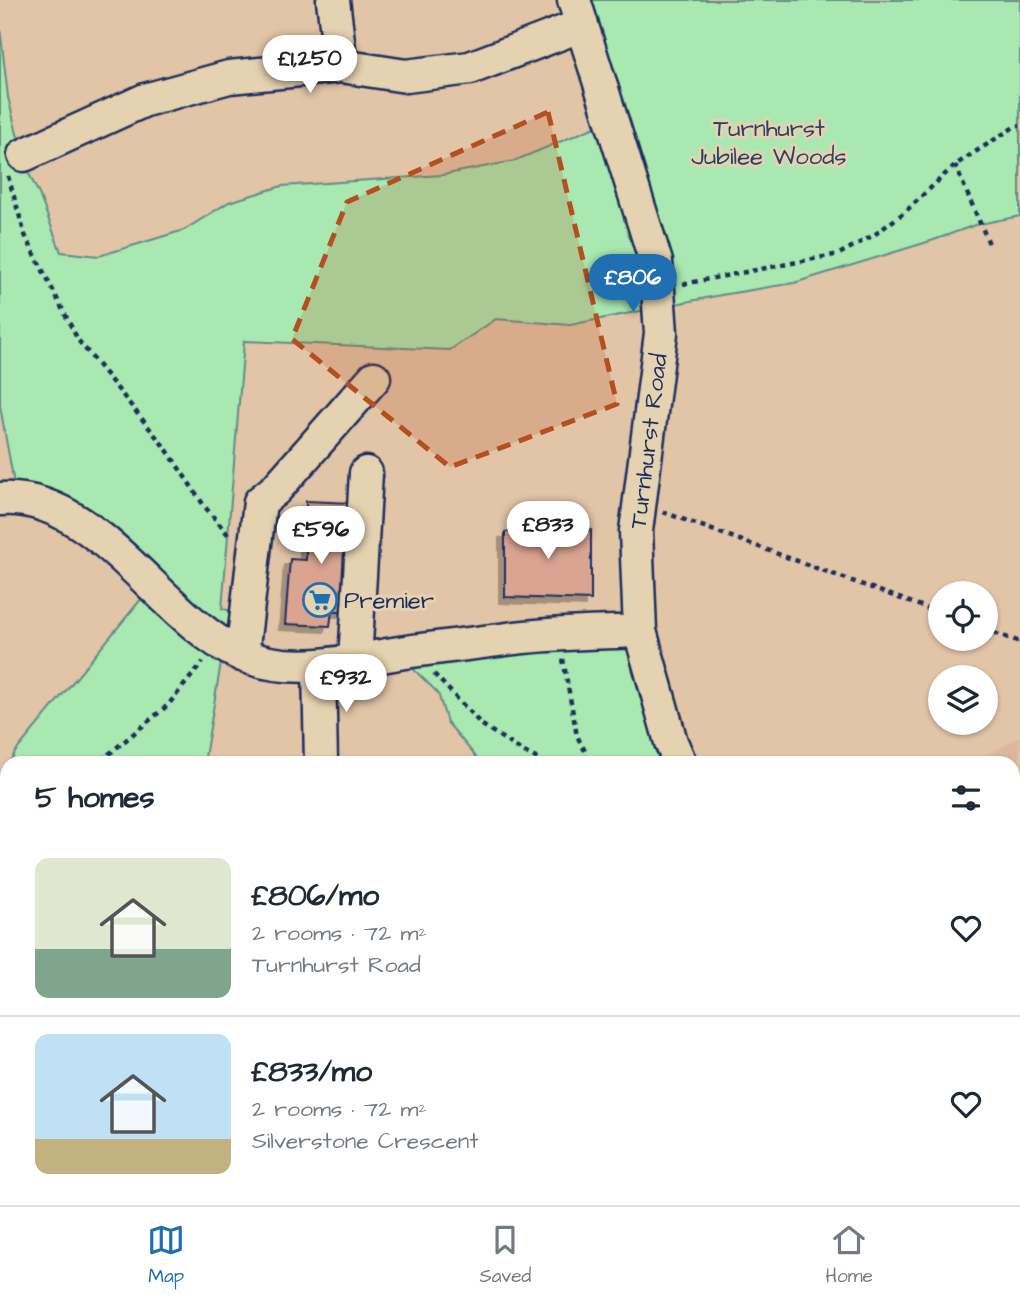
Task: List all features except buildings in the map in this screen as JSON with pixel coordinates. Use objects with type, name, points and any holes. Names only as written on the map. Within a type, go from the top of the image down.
[{"type":"street","points":[[333,0],[341,66]]},
{"type":"street","points":[[15,160],[145,100],[229,77],[341,66],[406,76],[470,68],[578,13]]},
{"type":"street","name":"Turnhurst Road","points":[[578,13],[656,262],[661,333],[636,531],[640,631],[677,756]]},
{"type":"street","points":[[231,649],[260,502],[276,489],[374,378]]},
{"type":"street","points":[[355,661],[366,473]]},
{"type":"street","points":[[0,499],[39,504],[60,512],[90,530],[191,621],[231,649],[267,661],[319,666],[355,661],[429,641],[640,631]]},
{"type":"street","points":[[319,666],[321,756]]},
{"type":"path","points":[[658,289],[839,254],[874,235],[906,211],[956,165],[1018,125]]},
{"type":"path","points":[[15,160],[25,236],[78,340],[167,450],[205,507],[236,544]]},
{"type":"path","points":[[956,165],[990,246]]},
{"type":"path","points":[[639,503],[928,610]]},
{"type":"path","points":[[558,634],[577,736],[586,756]]},
{"type":"path","points":[[998,634],[1020,642]]},
{"type":"path","points":[[429,641],[481,724],[532,756]]},
{"type":"path","points":[[106,756],[231,649]]},
{"type":"highlighted area","points":[[548,112],[617,404],[450,467],[292,339],[347,202]]},
{"type":"shaded area","points":[[1020,736],[1020,756],[987,756]]},
{"type":"green space","name":"Turnhurst Jubilee Woods","points":[[574,0],[1020,0],[1020,216],[975,225],[794,283],[570,325],[496,319],[450,350],[244,341],[222,609],[239,612],[224,645],[205,756],[13,756],[152,586],[17,500],[0,406],[0,27],[8,97],[16,130],[27,170],[61,252],[99,256],[184,230],[229,202],[282,186],[442,175],[514,161],[612,120]]},
{"type":"green space","points":[[640,631],[678,756],[475,756],[447,722],[438,693],[398,654]]},
{"type":"place","name":"Premier","points":[[320,600]]}]
